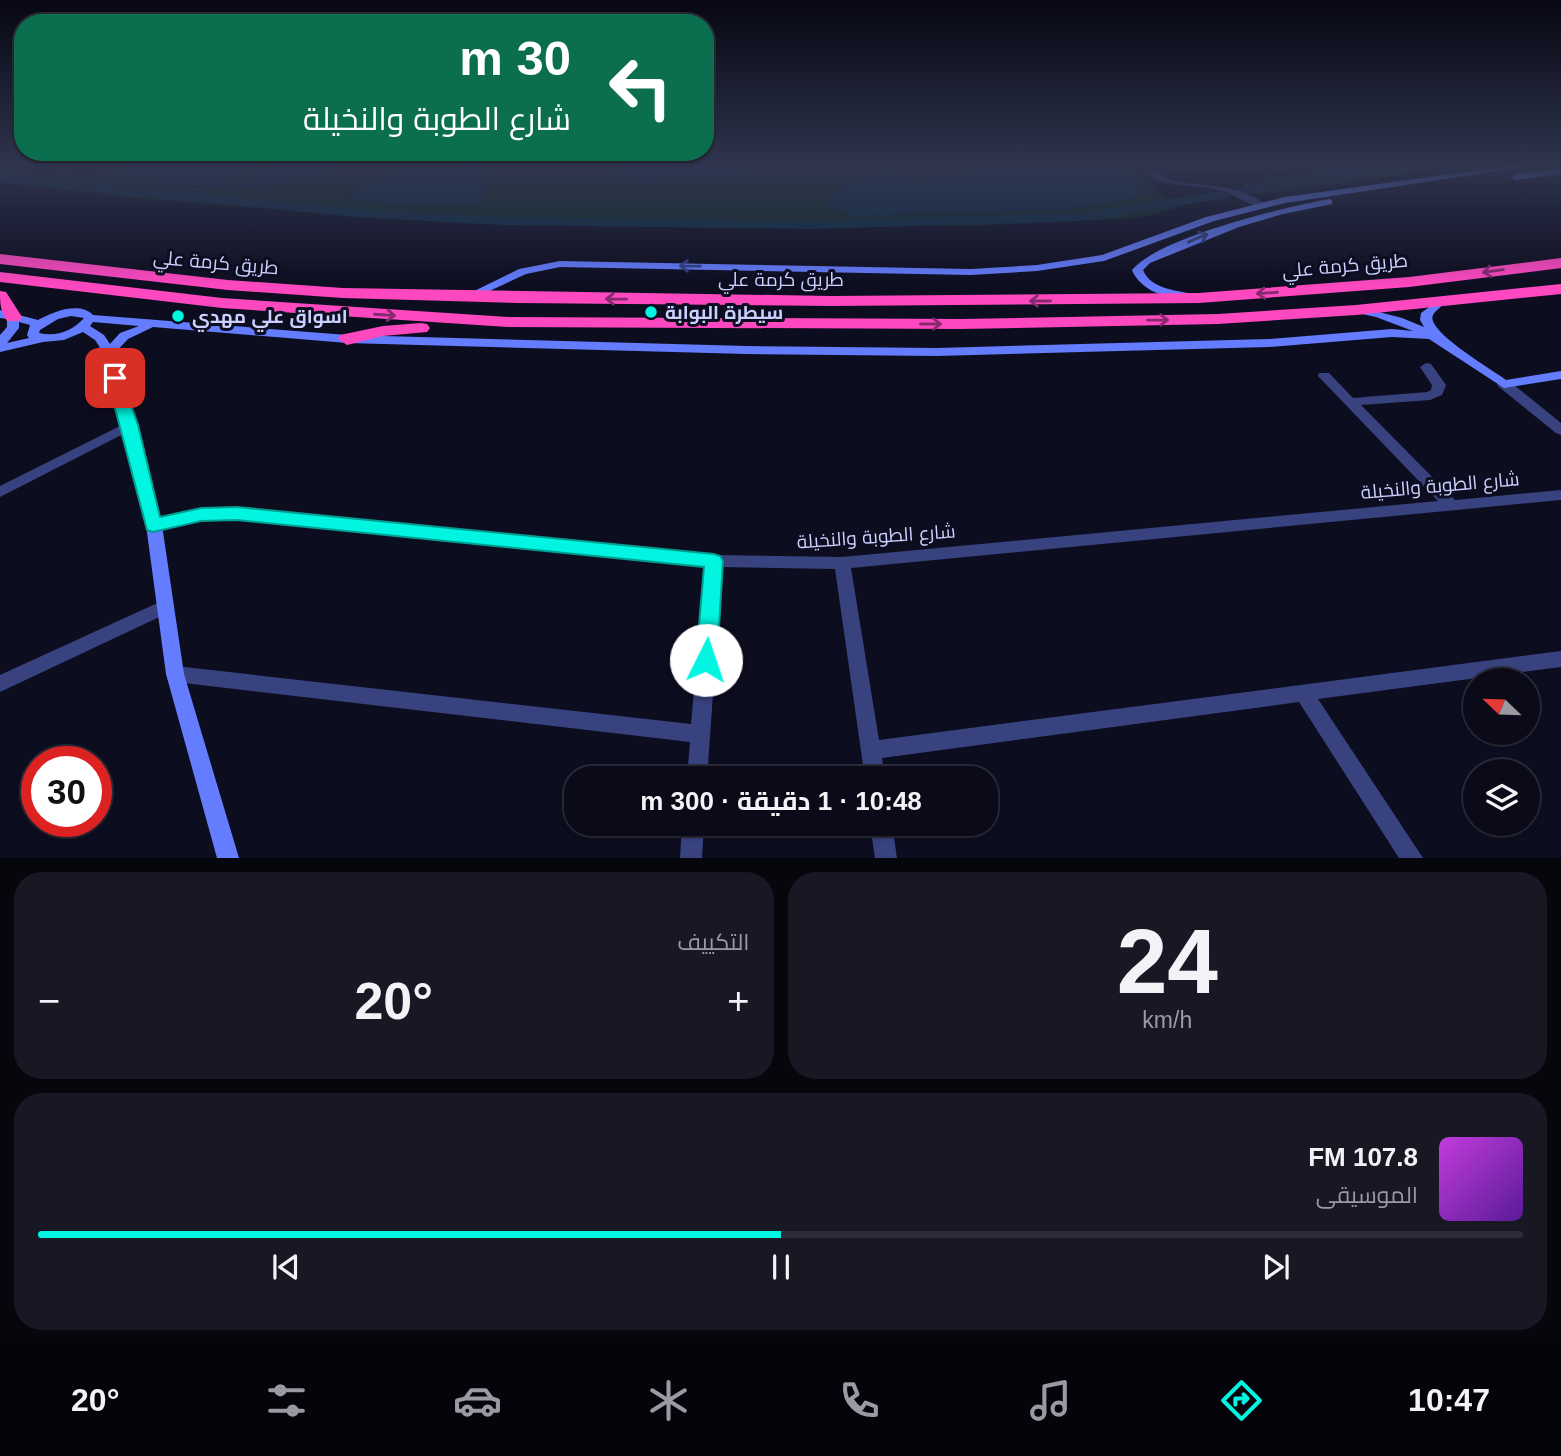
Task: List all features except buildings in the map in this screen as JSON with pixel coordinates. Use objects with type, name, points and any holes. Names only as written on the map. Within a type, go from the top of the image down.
[{"type":"highway","name":"طريق كرمة علي","points":[[0,259],[266,288],[468,297],[831,301],[1199,298],[1409,282],[1561,263]]},
{"type":"highway","name":"طريق كرمة علي","points":[[0,277],[248,305],[469,320],[886,324],[1218,318],[1439,303],[1561,289]]},
{"type":"highway","points":[[0,296],[7,316]]},
{"type":"highway","points":[[883,300],[881,312],[886,324]]},
{"type":"highway","points":[[831,301],[836,312],[833,323]]},
{"type":"highway","points":[[347,339],[383,331],[469,320]]},
{"type":"main road","points":[[468,297],[523,271],[560,264],[971,271],[1048,267],[1125,252],[1210,219],[1257,206]]},
{"type":"main road","points":[[1296,206],[1300,208]]},
{"type":"main road","points":[[1199,298],[1148,285],[1139,277],[1137,270],[1146,261],[1225,227],[1314,206]]},
{"type":"main road","points":[[1436,336],[1426,320],[1427,313],[1439,303]]},
{"type":"main road","points":[[1356,310],[1405,321],[1436,336],[1503,384],[1561,375]]},
{"type":"main road","points":[[0,345],[71,312],[85,313],[86,323],[100,338],[130,425],[153,525],[175,674],[228,858]]},
{"type":"main road","points":[[7,316],[36,326]]},
{"type":"main road","points":[[0,345],[13,328],[7,316]]},
{"type":"main road","points":[[0,345],[60,337],[86,323],[156,324],[347,339],[552,346],[937,352],[1269,343],[1392,334],[1436,336]]},
{"type":"main road","points":[[107,354],[124,336],[156,324]]},
{"type":"main road","points":[[36,326],[33,335],[43,338]]},
{"type":"street","points":[[1349,402],[1430,396],[1437,392],[1438,386],[1426,367]]},
{"type":"street","points":[[1324,376],[1451,505]]},
{"type":"street","points":[[1503,384],[1561,430]]},
{"type":"street","points":[[0,492],[130,425]]},
{"type":"street","name":"شارع الطوبة والنخيلة","points":[[153,525],[201,514],[237,514],[714,561],[842,563],[1451,505],[1558,498]]},
{"type":"street","points":[[698,766],[714,561]]},
{"type":"street","points":[[842,563],[873,766]]},
{"type":"street","points":[[0,684],[164,607]]},
{"type":"street","points":[[871,750],[1561,659]]},
{"type":"street","points":[[175,674],[701,734]]},
{"type":"street","points":[[1304,694],[1412,858]]},
{"type":"street","points":[[691,858],[692,836]]},
{"type":"street","points":[[883,836],[886,858]]},
{"type":"green space","points":[[238,206],[826,206],[824,207],[855,216],[1086,206],[1176,208],[1137,218],[966,226],[458,223]]},
{"type":"water","points":[[825,206],[1086,206],[855,216]]},
{"type":"waterway","points":[[285,206],[503,221],[812,225],[1081,217],[1151,206]]},
{"type":"place","name":"سيطرة البوابة","points":[[651,312]]},
{"type":"place","name":"اسواق علي مهدي","points":[[178,316]]},
{"type":"route","points":[[115,378],[130,425],[153,525],[201,514],[237,514],[714,561],[706,660]]}]
